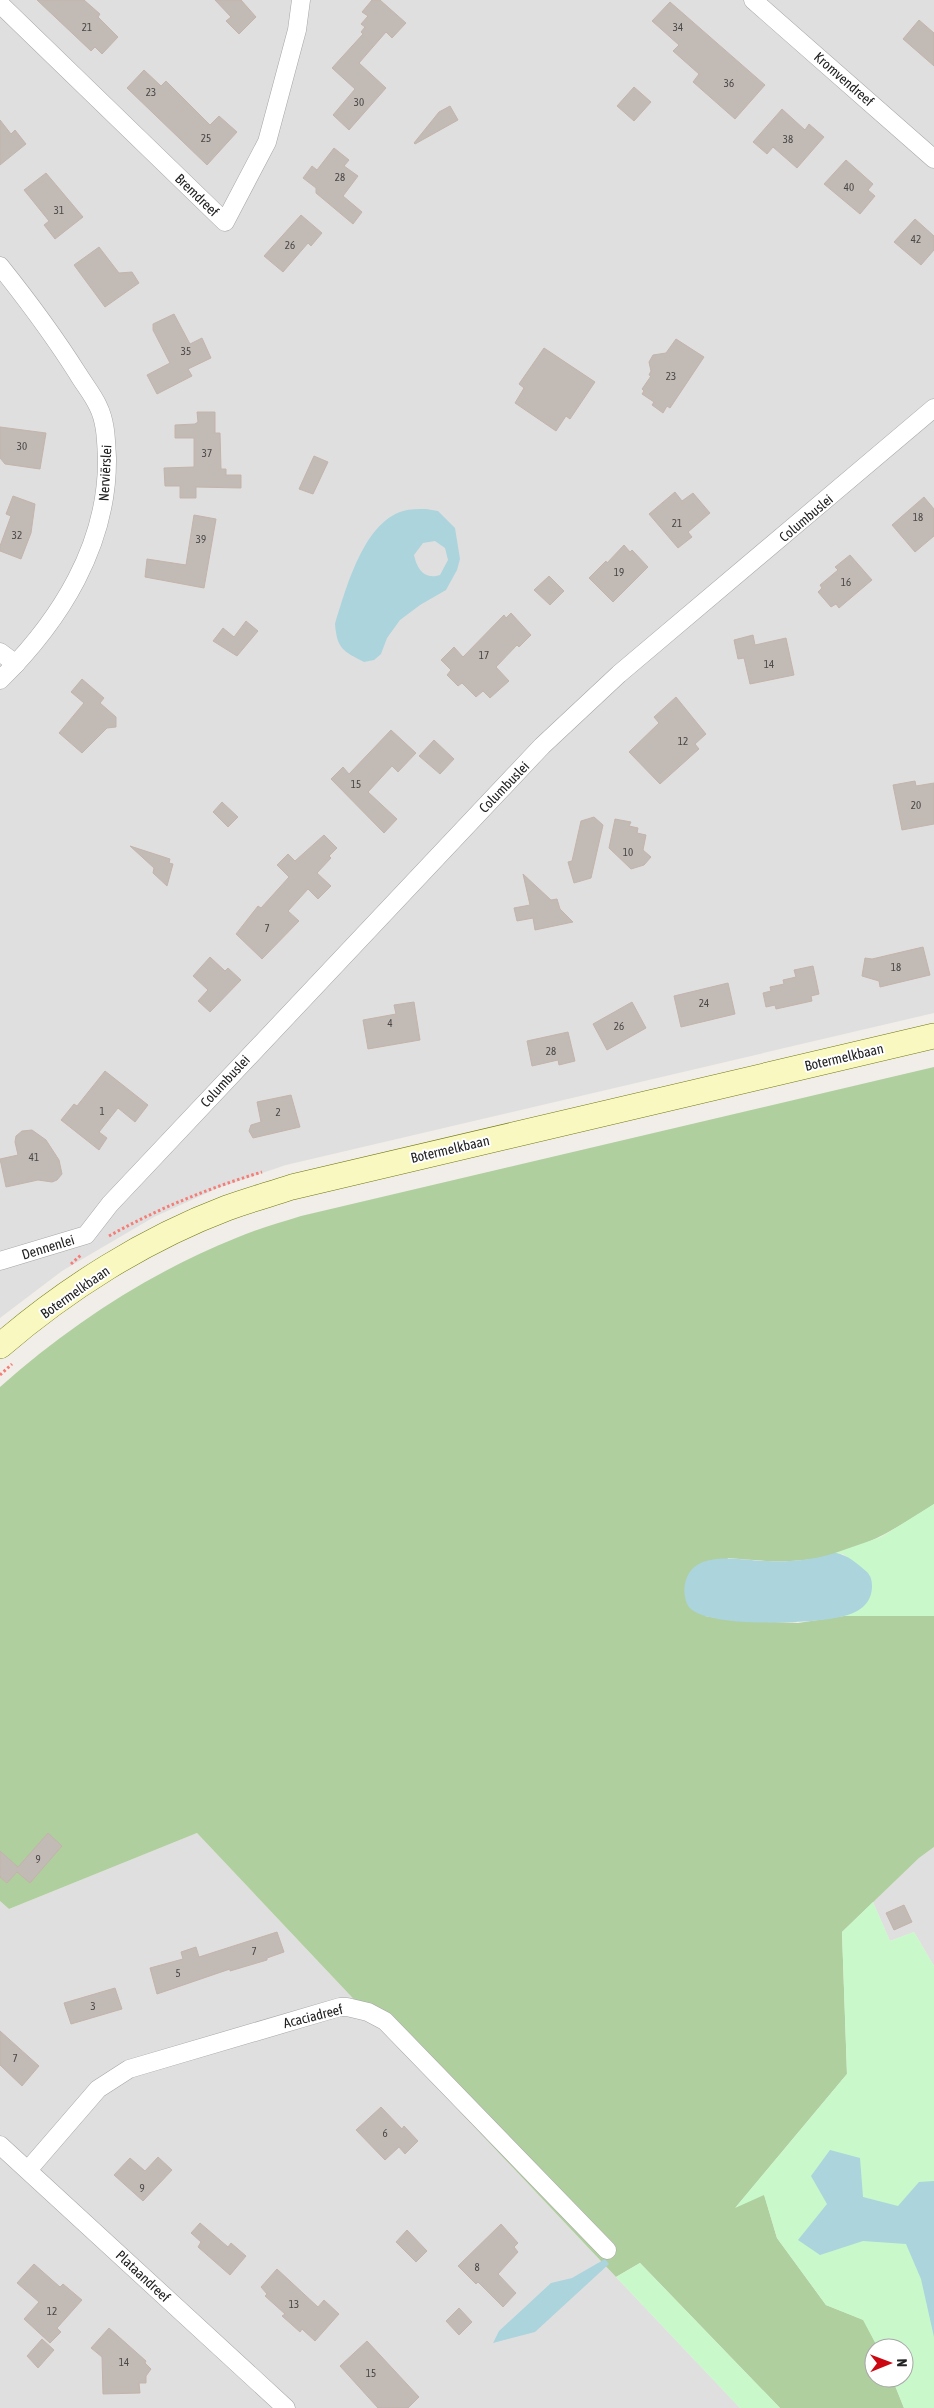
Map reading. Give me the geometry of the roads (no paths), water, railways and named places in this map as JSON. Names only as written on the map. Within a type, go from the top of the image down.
[{"type":"main road","name":"Botermelkbaan","points":[[5,1348],[74,1290],[164,1237],[226,1209],[292,1187],[934,1036]]},
{"type":"street","name":"Bremdreef","points":[[0,4],[224,222],[267,142],[297,30],[300,0]]},
{"type":"street","name":"Kromvendreef","points":[[753,0],[934,159]]},
{"type":"street","name":"Nerviërslei","points":[[0,266],[41,318],[98,406],[106,432],[107,468],[103,508],[93,547],[61,609],[16,664],[0,680]]},
{"type":"street","name":"Columbuslei","points":[[110,1204],[542,746],[619,674],[934,408]]},
{"type":"street","points":[[0,652],[16,664]]},
{"type":"street","name":"Dennenlei","points":[[0,1261],[86,1235],[110,1204]]},
{"type":"street","name":"Acaciadreef","points":[[28,2170],[98,2089],[129,2068],[240,2035],[348,2007],[368,2012],[385,2021],[607,2250]]},
{"type":"street","name":"Plataandreef","points":[[0,2145],[286,2408]]},
{"type":"water","points":[[423,509],[438,511],[455,528],[460,559],[457,570],[446,590],[420,605],[400,620],[387,638],[381,654],[374,660],[364,662],[346,652],[337,639],[335,624],[351,576],[358,559],[377,529],[389,518],[403,511]],"holes":[[[435,541],[445,548],[448,560],[440,575],[426,575],[419,569],[414,555],[423,543]]]},
{"type":"water","points":[[835,1553],[844,1555],[857,1563],[870,1577],[872,1586],[870,1597],[864,1606],[844,1616],[811,1621],[741,1622],[702,1615],[691,1609],[686,1599],[685,1583],[691,1570],[710,1560],[721,1558],[793,1561]]},
{"type":"water","points":[[830,2150],[860,2158],[863,2197],[898,2206],[919,2182],[934,2181],[934,2337],[921,2279],[906,2244],[863,2241],[820,2255],[798,2240],[827,2204],[811,2176]]},
{"type":"water","points":[[605,2259],[609,2264],[535,2332],[493,2343],[499,2331],[551,2283],[572,2278]]}]
